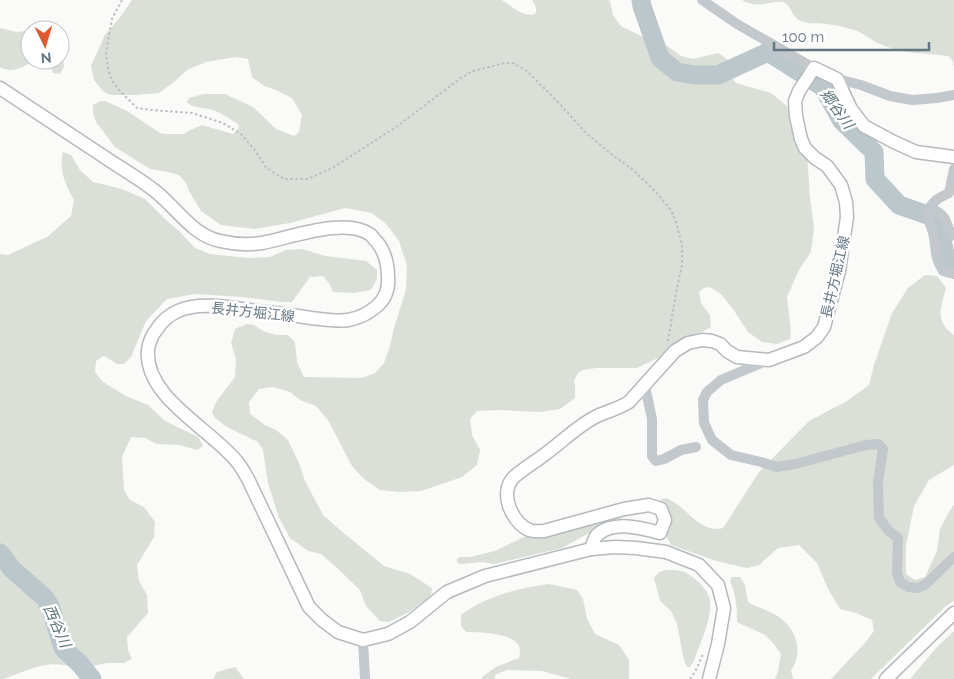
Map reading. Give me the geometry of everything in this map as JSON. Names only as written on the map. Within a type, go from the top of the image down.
[{"type":"main road","points":[[813,71],[837,79],[850,109],[864,126],[916,152],[954,157]]},
{"type":"main road","name":"長井方堀江線","points":[[666,552],[660,533],[665,520],[661,510],[649,505],[624,509],[544,531],[531,531],[514,517],[507,498],[508,488],[513,478],[575,429],[597,416],[620,408],[629,402],[675,351],[688,343],[702,340],[712,341],[720,344],[737,357],[769,360],[804,347],[817,337],[824,327],[839,271],[848,216],[841,185],[827,166],[805,148],[801,139],[795,101],[799,91],[813,71]]},
{"type":"main road","name":"長井方堀江線","points":[[0,88],[157,192],[191,226],[205,236],[220,241],[260,244],[316,231],[356,228],[371,235],[382,249],[387,263],[389,278],[387,291],[382,301],[361,317],[339,320],[224,307],[198,306],[179,310],[167,317],[150,340],[148,351],[151,371],[159,386],[178,409],[227,451],[248,479],[309,607],[338,632],[363,640]]},
{"type":"main road","points":[[591,549],[596,536],[604,530],[620,526],[641,528],[660,533]]},
{"type":"main road","points":[[363,640],[388,634],[410,622],[447,592],[485,576],[591,549],[636,548],[666,552],[699,565],[718,585],[724,608],[718,644],[708,679]]},
{"type":"main road","points":[[886,679],[954,613]]},
{"type":"street","points":[[702,0],[813,71]]},
{"type":"street","points":[[837,79],[861,85],[890,96],[912,100],[954,95]]},
{"type":"street","points":[[954,169],[949,193],[932,204],[928,211],[928,222],[933,234],[938,263],[943,271],[954,274]]},
{"type":"street","points":[[930,208],[941,213],[946,220],[951,236]]},
{"type":"street","points":[[769,360],[721,380],[707,392],[703,400],[704,423],[712,440],[730,455],[777,467],[796,464],[866,444],[878,444],[883,449],[878,483],[879,518],[888,530],[898,538],[897,573],[900,582],[908,587],[918,588],[926,584],[954,557]]},
{"type":"street","points":[[645,386],[652,420],[652,456],[656,461],[681,450],[696,447]]},
{"type":"street","points":[[363,640],[365,679]]},
{"type":"path","points":[[122,0],[112,19],[106,54],[108,70],[112,81],[119,90],[138,108],[192,113],[223,123],[241,134],[265,166],[285,179],[308,179],[334,167],[396,127],[473,71],[513,63],[527,71],[585,132],[632,169],[655,191],[671,210],[682,245],[682,265],[676,288],[667,344]]},
{"type":"shaded area","points":[[132,0],[502,0],[518,11],[531,15],[535,14],[536,10],[532,0],[608,0],[610,1],[613,15],[621,26],[645,38],[662,42],[681,56],[693,59],[718,53],[728,60],[731,77],[736,83],[771,93],[788,107],[806,138],[814,228],[811,252],[799,270],[787,297],[790,339],[777,344],[762,342],[748,332],[721,294],[710,287],[704,288],[699,292],[701,303],[710,315],[711,327],[702,332],[684,337],[660,357],[637,368],[596,368],[583,370],[578,373],[574,381],[575,398],[560,409],[540,412],[477,411],[470,419],[472,435],[480,450],[477,465],[462,477],[421,491],[399,492],[380,490],[363,478],[352,466],[328,420],[316,406],[300,400],[290,392],[273,387],[259,389],[249,402],[250,414],[288,440],[305,481],[323,515],[384,566],[410,574],[432,588],[431,596],[409,612],[389,622],[380,621],[366,606],[360,590],[335,566],[321,554],[308,551],[290,538],[279,518],[268,483],[263,450],[258,442],[227,427],[215,418],[212,412],[216,402],[235,377],[236,359],[231,343],[235,329],[247,324],[254,325],[263,331],[276,335],[288,335],[295,342],[297,362],[304,377],[362,378],[375,373],[384,363],[406,289],[407,266],[399,241],[386,224],[372,213],[345,208],[290,223],[254,229],[221,225],[201,211],[186,183],[179,175],[150,169],[115,147],[96,122],[93,105],[101,101],[127,111],[160,133],[165,134],[184,134],[202,125],[233,134],[239,128],[238,124],[220,113],[192,106],[187,102],[189,98],[204,94],[225,94],[253,107],[276,129],[294,136],[299,132],[302,115],[292,98],[264,86],[252,77],[248,59],[236,57],[206,62],[187,70],[159,93],[110,95],[103,91],[94,80],[91,66],[105,35]]},
{"type":"shaded area","points":[[742,0],[954,0],[954,67],[953,61],[948,56],[897,50],[877,43],[857,31],[834,25],[804,22],[797,18],[789,6],[783,2],[753,4]]},
{"type":"shaded area","points":[[0,28],[20,32],[20,68],[9,70],[0,67]]},
{"type":"shaded area","points":[[52,70],[62,70],[60,74],[53,73]]},
{"type":"shaded area","points":[[63,152],[71,155],[80,170],[93,182],[122,189],[145,199],[195,248],[210,254],[248,258],[270,257],[286,250],[303,249],[325,256],[366,261],[377,270],[377,279],[371,290],[353,293],[333,292],[323,276],[310,277],[292,302],[195,294],[167,299],[146,321],[131,357],[124,364],[117,364],[104,356],[96,361],[95,372],[103,382],[126,396],[148,405],[165,421],[198,437],[203,446],[197,450],[179,445],[157,444],[145,438],[131,437],[122,457],[124,490],[130,500],[144,507],[155,522],[154,537],[137,565],[139,581],[147,595],[148,613],[127,637],[128,650],[132,659],[124,663],[107,663],[88,667],[52,664],[36,667],[0,679],[0,254],[8,255],[47,237],[71,216],[74,200],[62,171]]},
{"type":"shaded area","points":[[925,275],[937,276],[946,288],[941,308],[941,319],[948,330],[954,335],[954,465],[929,480],[914,506],[906,546],[906,574],[915,580],[925,577],[937,551],[940,529],[954,505],[954,601],[946,606],[871,679],[831,679],[874,631],[872,620],[840,609],[828,589],[817,563],[799,545],[778,548],[759,565],[747,568],[716,561],[671,545],[665,534],[660,500],[666,498],[675,502],[704,526],[716,529],[723,528],[759,472],[809,421],[847,401],[869,385],[892,313],[908,288]]},
{"type":"shaded area","points":[[616,517],[621,518],[619,522],[591,532],[562,548],[494,564],[482,562],[460,564],[457,562],[457,559],[460,557],[470,557],[495,551],[524,537],[575,530]]},
{"type":"shaded area","points":[[666,570],[685,572],[701,585],[709,597],[710,611],[708,620],[703,638],[690,667],[687,667],[684,660],[677,624],[671,611],[660,601],[654,578],[659,572]]},
{"type":"shaded area","points":[[732,577],[740,577],[745,585],[748,602],[777,615],[792,631],[797,644],[796,661],[791,671],[794,679],[775,679],[781,654],[765,635],[737,622],[736,601],[730,581]]},
{"type":"shaded area","points":[[549,584],[577,590],[583,599],[587,619],[595,634],[619,645],[629,660],[629,679],[571,679],[542,671],[507,670],[495,675],[495,679],[482,679],[482,677],[496,667],[519,658],[520,649],[510,638],[502,635],[466,632],[461,626],[461,615],[481,603],[503,594]]},
{"type":"shaded area","points":[[954,631],[954,679],[910,679],[937,647]]},
{"type":"shaded area","points":[[235,667],[244,679],[213,679],[217,672]]},
{"type":"waterway","name":"郷谷川","points":[[641,0],[660,58],[677,72],[695,75],[718,75],[768,52],[823,87],[842,121],[874,152],[875,179],[899,205],[936,218],[947,261],[954,262]]},
{"type":"waterway","name":"西谷川","points":[[0,553],[12,569],[44,597],[50,606],[63,648],[92,679]]}]
